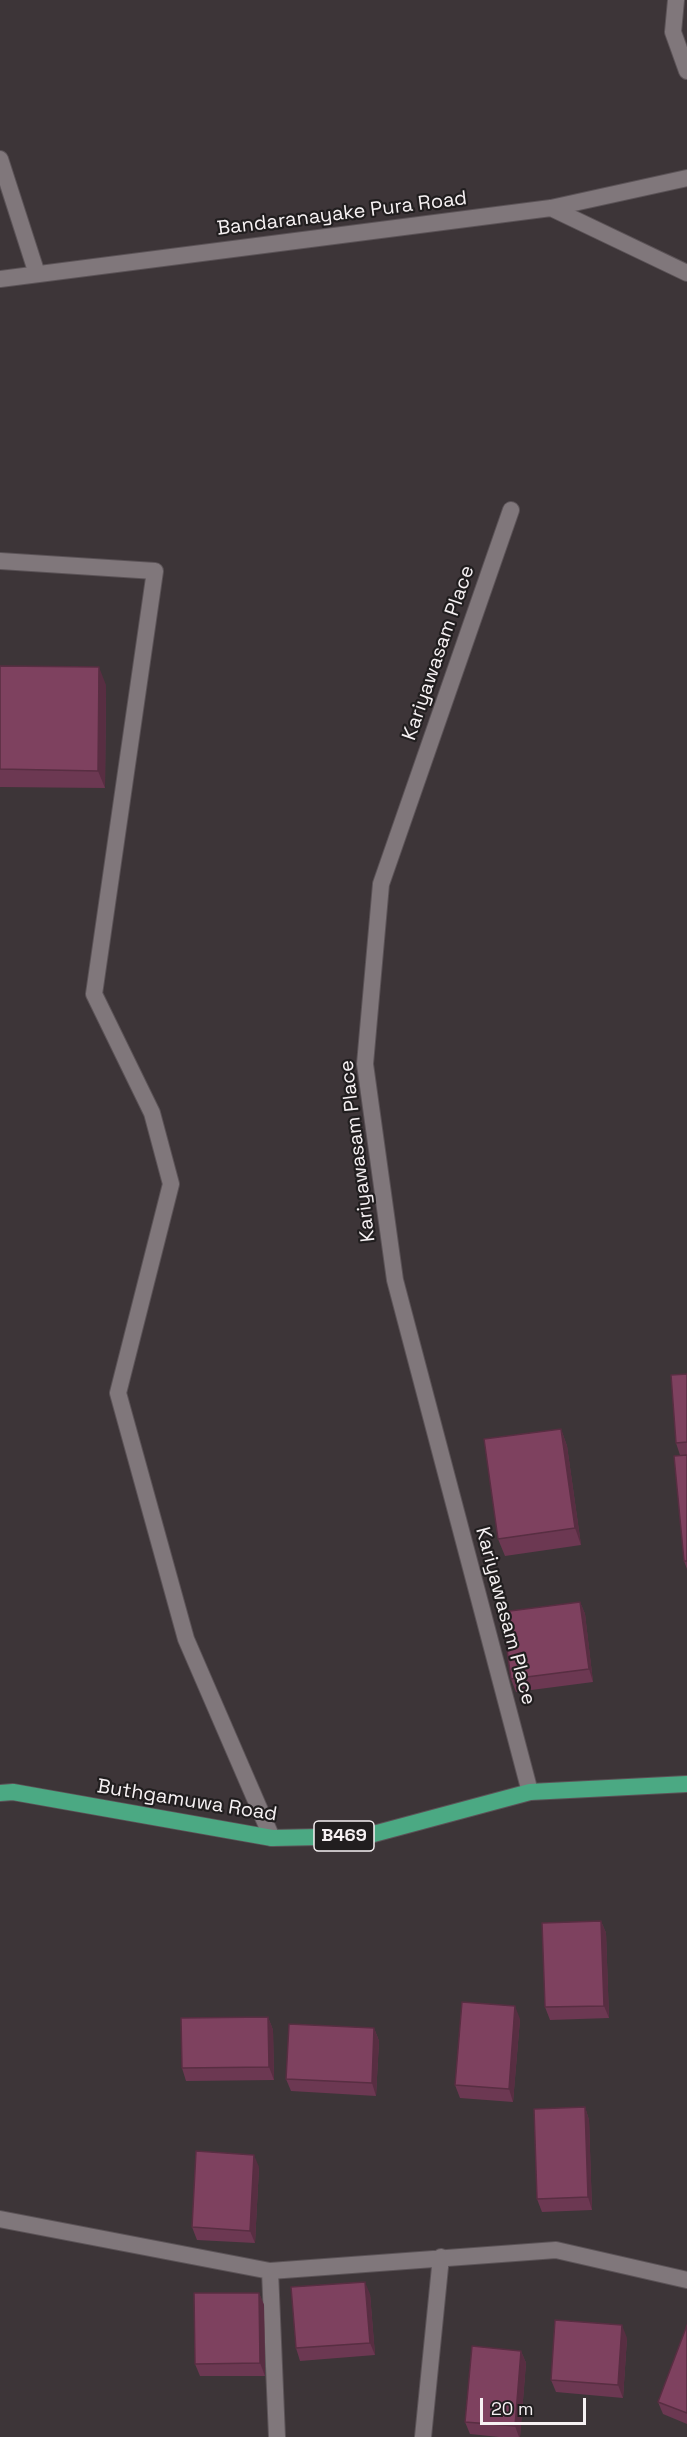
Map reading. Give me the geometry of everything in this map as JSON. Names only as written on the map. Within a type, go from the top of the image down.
[{"type":"main road","name":"Buthgamuwa Road","points":[[0,1793],[13,1792],[272,1838],[366,1836],[530,1792],[687,1784]]},
{"type":"street","points":[[676,0],[673,32],[687,71]]},
{"type":"street","points":[[0,159],[37,274]]},
{"type":"street","name":"Bandaranayake Pura Road","points":[[0,279],[551,208],[687,178]]},
{"type":"street","points":[[551,208],[687,273]]},
{"type":"street","name":"Kariyawasam Place","points":[[512,510],[381,884],[365,1064],[395,1280],[530,1792]]},
{"type":"street","points":[[0,561],[155,571],[94,993],[152,1113],[171,1184],[118,1393],[186,1639],[272,1838]]},
{"type":"street","points":[[0,2219],[270,2271],[556,2250],[687,2280]]},
{"type":"street","points":[[423,2437],[441,2257]]},
{"type":"street","points":[[270,2271],[278,2437]]},
{"type":"building","points":[[0,666],[99,667],[98,771],[0,769]]},
{"type":"building","points":[[687,1374],[687,1442],[676,1443],[671,1375]]},
{"type":"building","points":[[561,1429],[575,1528],[498,1539],[484,1439]]},
{"type":"building","points":[[687,1455],[687,1561],[684,1561],[674,1456]]},
{"type":"building","points":[[580,1602],[589,1669],[511,1679],[502,1612]]},
{"type":"building","points":[[601,1921],[604,2006],[545,2007],[542,1923]]},
{"type":"building","points":[[462,2002],[515,2006],[509,2089],[455,2085]]},
{"type":"building","points":[[268,2017],[269,2067],[182,2068],[181,2018]]},
{"type":"building","points":[[289,2024],[374,2028],[372,2083],[286,2079]]},
{"type":"building","points":[[585,2107],[588,2197],[537,2199],[534,2109]]},
{"type":"building","points":[[196,2151],[254,2155],[250,2231],[192,2227]]},
{"type":"building","points":[[365,2282],[370,2343],[296,2348],[291,2287]]},
{"type":"building","points":[[194,2293],[259,2293],[260,2363],[195,2364]]},
{"type":"building","points":[[555,2320],[622,2325],[618,2385],[551,2380]]},
{"type":"building","points":[[687,2325],[687,2413],[658,2402]]},
{"type":"building","points":[[472,2346],[521,2351],[515,2426],[465,2422]]}]
